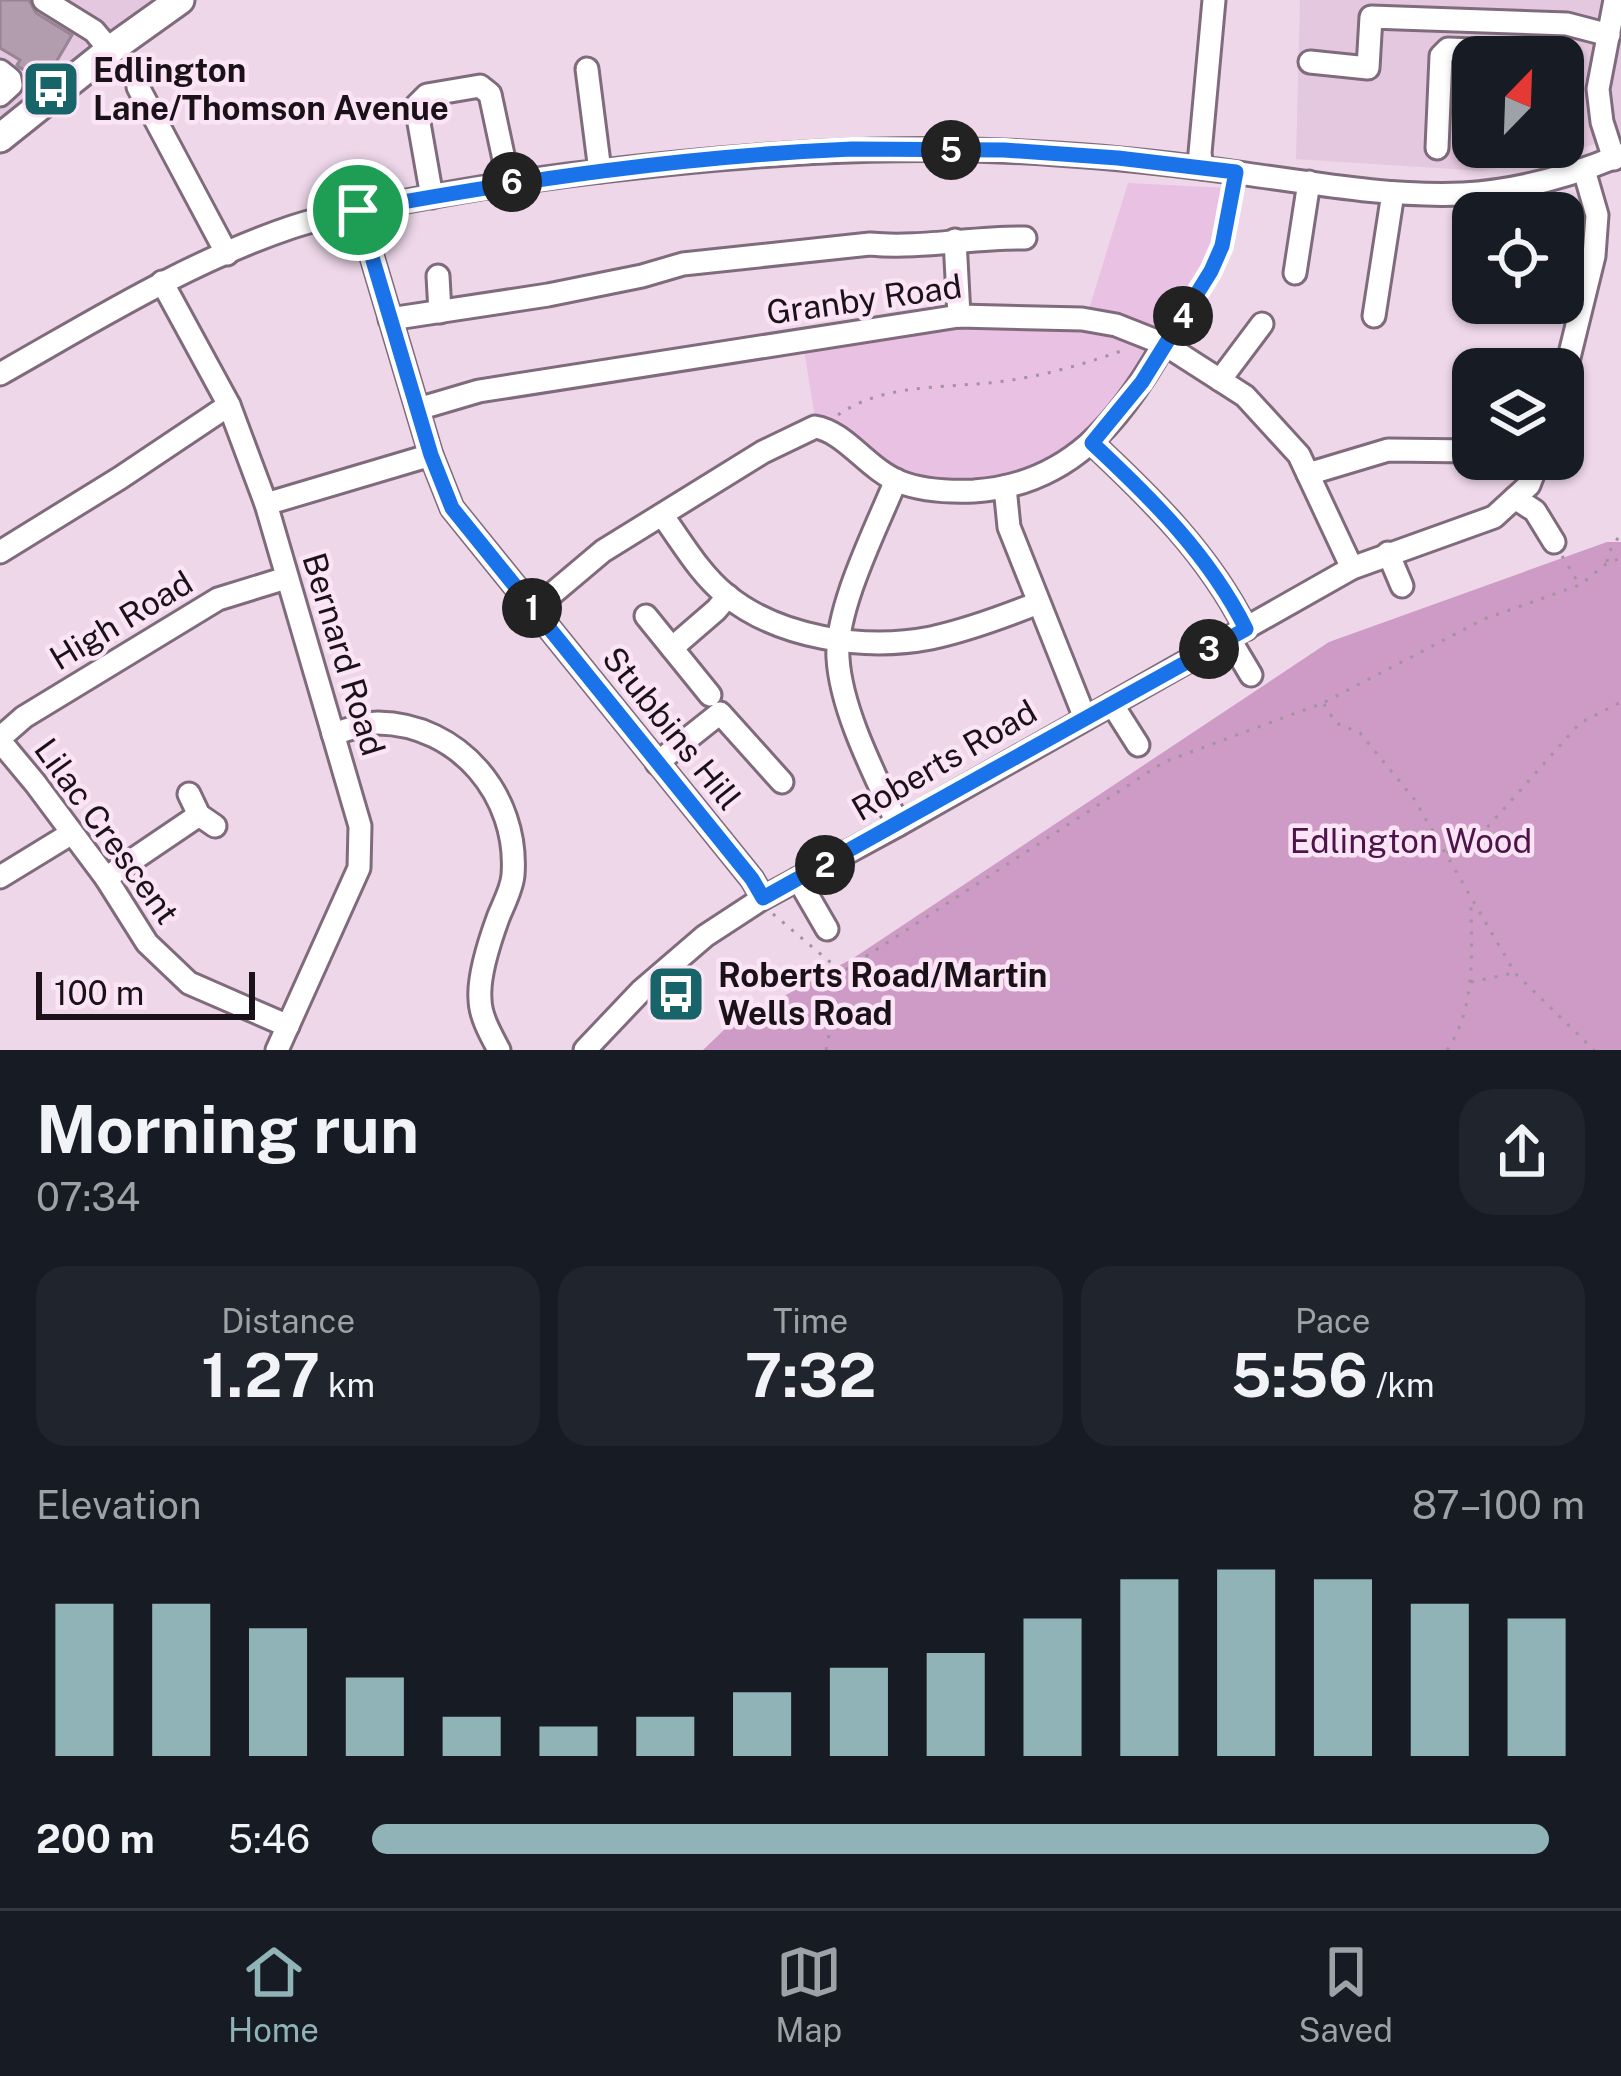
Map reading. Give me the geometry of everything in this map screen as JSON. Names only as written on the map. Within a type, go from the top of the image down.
[{"type":"main road","points":[[0,137],[180,0]]},
{"type":"street","points":[[44,0],[94,31],[110,50]]},
{"type":"street","points":[[1202,168],[1214,0]]},
{"type":"street","points":[[0,374],[162,282],[291,227],[509,183],[695,159],[852,149],[1004,150],[1202,168],[1393,193],[1464,194],[1522,187],[1617,157],[1602,122],[1598,89],[1615,0]]},
{"type":"street","points":[[1310,62],[1367,68],[1371,17],[1418,9],[1568,24],[1609,35]]},
{"type":"street","points":[[1516,36],[1517,22]]},
{"type":"street","points":[[1437,148],[1442,56],[1452,49]]},
{"type":"street","points":[[587,69],[600,171]]},
{"type":"street","points":[[0,70],[11,85],[0,95]]},
{"type":"street","points":[[432,196],[416,106],[427,95],[480,86],[490,94],[509,183]]},
{"type":"street","points":[[138,87],[227,254]]},
{"type":"street","points":[[1571,348],[1594,256],[1597,215],[1584,170]]},
{"type":"street","points":[[1295,273],[1309,182]]},
{"type":"street","points":[[1374,316],[1393,193]]},
{"type":"street","name":"Stubbins Hill","points":[[358,210],[431,455],[452,508],[752,879],[760,900]]},
{"type":"street","points":[[390,319],[571,290],[683,264],[870,244],[1025,238]]},
{"type":"street","points":[[955,240],[959,316]]},
{"type":"street","points":[[438,276],[440,311]]},
{"type":"street","name":"Bernard Road","points":[[162,282],[229,405],[266,504],[360,826],[358,868],[277,1050]]},
{"type":"street","name":"Granby Road","points":[[418,409],[478,391],[959,316],[1082,319],[1116,325],[1155,340],[1245,396],[1299,455],[1352,568]]},
{"type":"street","points":[[1220,380],[1262,324]]},
{"type":"street","points":[[533,610],[603,551],[807,429],[832,432],[868,464],[896,480],[926,489],[1005,487],[1055,469],[1092,443],[1129,400],[1155,340]]},
{"type":"street","points":[[0,552],[229,405]]},
{"type":"street","points":[[1092,443],[1148,495],[1219,581],[1251,675]]},
{"type":"street","points":[[1308,474],[1388,450],[1452,451]]},
{"type":"street","points":[[266,504],[431,455]]},
{"type":"street","points":[[896,480],[848,600],[838,658],[857,733],[898,825]]},
{"type":"street","name":"Roberts Road","points":[[585,1050],[641,991],[760,900],[1352,568],[1495,517],[1531,480]]},
{"type":"street","points":[[1005,487],[1009,527],[1084,718]]},
{"type":"street","points":[[1515,498],[1535,511],[1553,542]]},
{"type":"street","points":[[662,514],[705,575],[728,596],[758,617],[794,630],[873,641],[928,638],[1038,603]]},
{"type":"street","points":[[1388,554],[1402,586]]},
{"type":"street","name":"High Road","points":[[0,740],[24,717],[218,598],[286,578]]},
{"type":"street","points":[[672,648],[728,596]]},
{"type":"street","points":[[646,616],[710,695]]},
{"type":"street","points":[[1112,704],[1138,745]]},
{"type":"street","points":[[657,763],[720,713],[782,782]]},
{"type":"street","points":[[333,734],[374,723],[415,728],[462,751],[491,784],[509,821],[514,878],[488,944],[479,999],[499,1050]]},
{"type":"street","name":"Lilac Crescent","points":[[0,740],[106,878],[146,943],[189,983],[288,1026]]},
{"type":"street","points":[[106,878],[201,812]]},
{"type":"street","points":[[0,877],[72,833]]},
{"type":"street","points":[[798,879],[827,929]]},
{"type":"path","points":[[823,428],[869,397],[1069,369],[1155,340],[1211,271],[1222,246],[1236,172]]},
{"type":"path","points":[[1606,564],[1621,533]]},
{"type":"path","points":[[1553,542],[1580,585]]},
{"type":"path","points":[[826,1050],[842,972],[1164,762],[1323,703],[1484,619],[1580,585],[1621,558]]},
{"type":"path","points":[[1445,854],[1484,830],[1580,723],[1621,702]]},
{"type":"path","points":[[1323,703],[1336,722],[1360,733],[1414,799],[1515,973],[1594,1050]]},
{"type":"path","points":[[1447,1050],[1459,1032],[1472,982],[1471,897]]},
{"type":"path","points":[[760,900],[842,972]]},
{"type":"path","points":[[1472,982],[1515,973]]},
{"type":"shaded area","points":[[0,0],[31,0],[90,35],[98,54],[0,121]]},
{"type":"shaded area","points":[[58,0],[164,0],[117,38]]},
{"type":"shaded area","points":[[1300,0],[1621,0],[1621,134],[1584,147],[1584,36],[1452,36],[1452,168],[1496,168],[1483,171],[1296,159]]},
{"type":"shaded area","points":[[1128,183],[1227,188],[1199,279],[1090,440],[1035,473],[963,489],[878,471],[814,412],[804,349],[959,322],[1084,325]]},
{"type":"green space","name":"Edlington Wood","points":[[1607,542],[1621,542],[1621,1050],[703,1050],[726,1028],[855,957],[1329,642]]},
{"type":"building","points":[[0,0],[29,0],[36,13],[72,35],[41,80],[0,48]]},
{"type":"place","name":"Edlington Lane/Thomson Avenue","points":[[51,89]]},
{"type":"place","name":"Roberts Road/Martin Wells Road","points":[[676,994]]},
{"type":"route","points":[[852,149],[1004,150],[1236,172],[1222,246],[1211,271],[1142,382],[1092,443],[1183,534],[1227,593],[1246,629],[763,898],[452,508],[431,455],[358,210],[509,183],[695,159],[852,149]]}]
